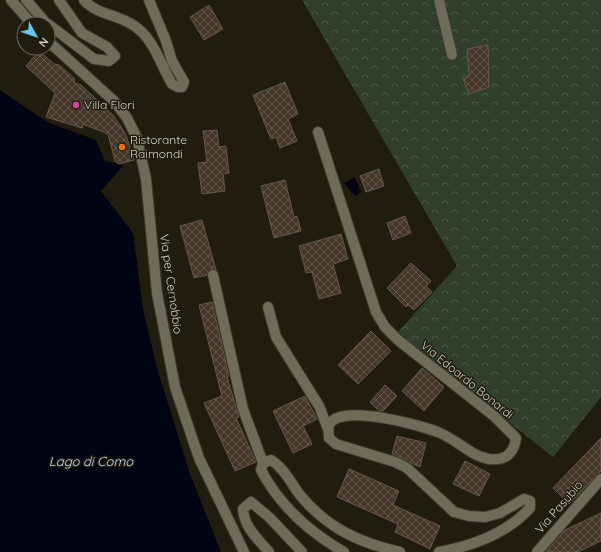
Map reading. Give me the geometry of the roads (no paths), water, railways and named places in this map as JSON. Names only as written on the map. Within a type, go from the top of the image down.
[{"type":"street","points":[[11,0],[25,16]]},
{"type":"street","points":[[26,0],[41,16]]},
{"type":"street","points":[[56,30],[94,58],[108,61],[114,56],[107,47],[82,33],[59,0]]},
{"type":"street","points":[[84,0],[95,10],[121,18],[143,32],[172,84],[182,87],[184,82],[172,61],[166,41],[149,0]]},
{"type":"street","points":[[439,0],[452,55]]},
{"type":"street","name":"Via per Cernobbio","points":[[56,48],[114,101],[127,118],[137,138],[146,179],[157,293],[175,387],[199,458],[244,552]]},
{"type":"street","name":"Via Edoardo Bonardi","points":[[318,132],[376,312],[385,327],[443,377],[494,416],[516,438],[515,446],[509,456],[500,459],[488,459],[476,454],[440,433],[379,418],[356,415],[341,417],[331,422],[328,428]]},
{"type":"street","points":[[213,275],[243,409],[263,463],[261,470],[268,483],[298,520],[326,542],[344,552]]},
{"type":"street","points":[[268,307],[276,337],[319,406],[328,428],[329,438],[336,444],[396,462],[407,468],[454,512],[469,516],[485,517],[500,513],[524,499],[530,501],[530,508],[520,519],[489,538],[461,548],[439,552]]},
{"type":"street","points":[[263,463],[271,460],[281,466],[301,496],[322,517],[346,534],[373,546],[400,552]]},
{"type":"street","name":"Via Pasubio","points":[[537,552],[601,479]]},
{"type":"street","points":[[269,552],[252,532],[244,518],[244,509],[250,502],[270,518],[302,552]]},
{"type":"water","name":"Lago di Como","points":[[0,90],[47,122],[96,140],[105,161],[124,165],[101,191],[133,233],[143,309],[157,368],[190,474],[221,552],[0,552]]},
{"type":"water","points":[[355,177],[361,192],[355,196],[344,183]]},
{"type":"place","name":"Villa Flori","points":[[76,105]]},
{"type":"place","name":"Ristorante Raimondi","points":[[122,147]]}]
